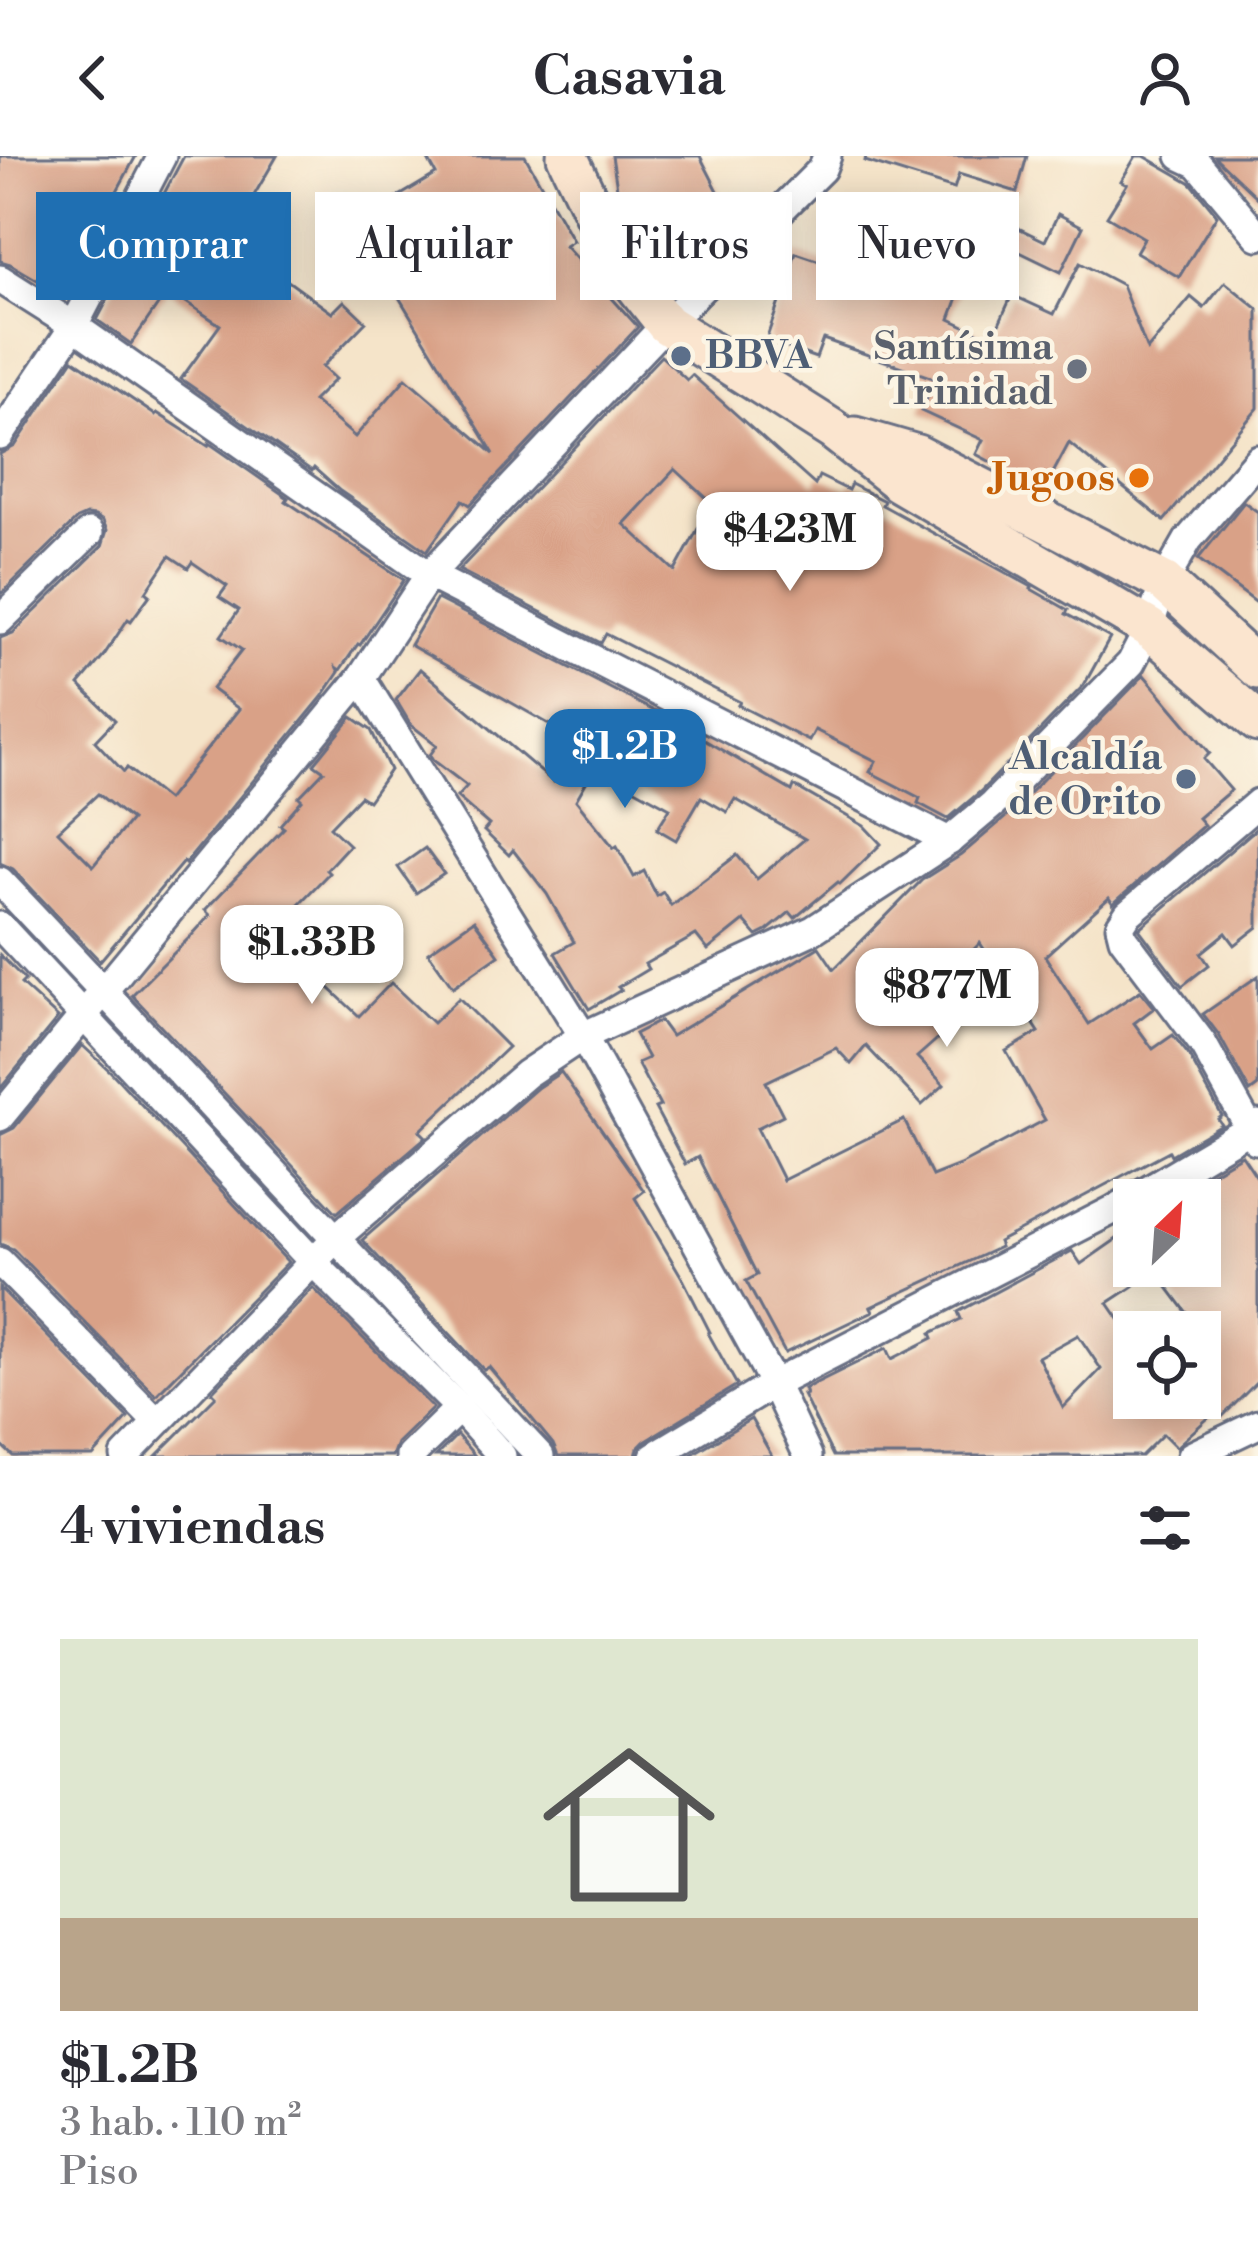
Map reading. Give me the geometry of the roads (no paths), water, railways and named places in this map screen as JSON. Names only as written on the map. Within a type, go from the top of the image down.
[{"type":"main road","points":[[567,156],[618,263],[666,324],[833,430],[899,482],[1148,628],[1258,722]]},
{"type":"main road","points":[[833,430],[917,455],[1165,582],[1258,669]]},
{"type":"street","points":[[0,436],[74,326],[162,156]]},
{"type":"street","points":[[0,1117],[361,678],[429,575],[666,324],[822,169],[827,156]]},
{"type":"street","points":[[1181,156],[1198,164],[1258,236]]},
{"type":"street","points":[[0,279],[429,575],[949,841]]},
{"type":"street","points":[[125,1456],[337,1237],[526,1075],[583,1036],[813,930],[949,841],[993,805],[1130,663],[1188,540],[1258,459]]},
{"type":"street","points":[[0,620],[89,533]]},
{"type":"street","points":[[361,678],[583,1036],[774,1384],[808,1456]]},
{"type":"street","points":[[654,1456],[774,1384],[1255,1132],[1203,1044],[1123,938],[1120,926],[1128,914],[1258,803]]},
{"type":"street","points":[[0,881],[540,1456]]},
{"type":"street","points":[[0,926],[314,1263],[502,1456]]},
{"type":"street","points":[[0,1262],[156,1421]]},
{"type":"street","points":[[410,1456],[458,1408]]},
{"type":"street","points":[[1191,1456],[1258,1424]]},
{"type":"place","name":"BBVA","points":[[681,356]]},
{"type":"place","name":"Santísima Trinidad","points":[[1077,369]]},
{"type":"place","name":"Jugoos","points":[[1139,478]]},
{"type":"place","name":"Alcaldía de Orito","points":[[1186,779]]}]
